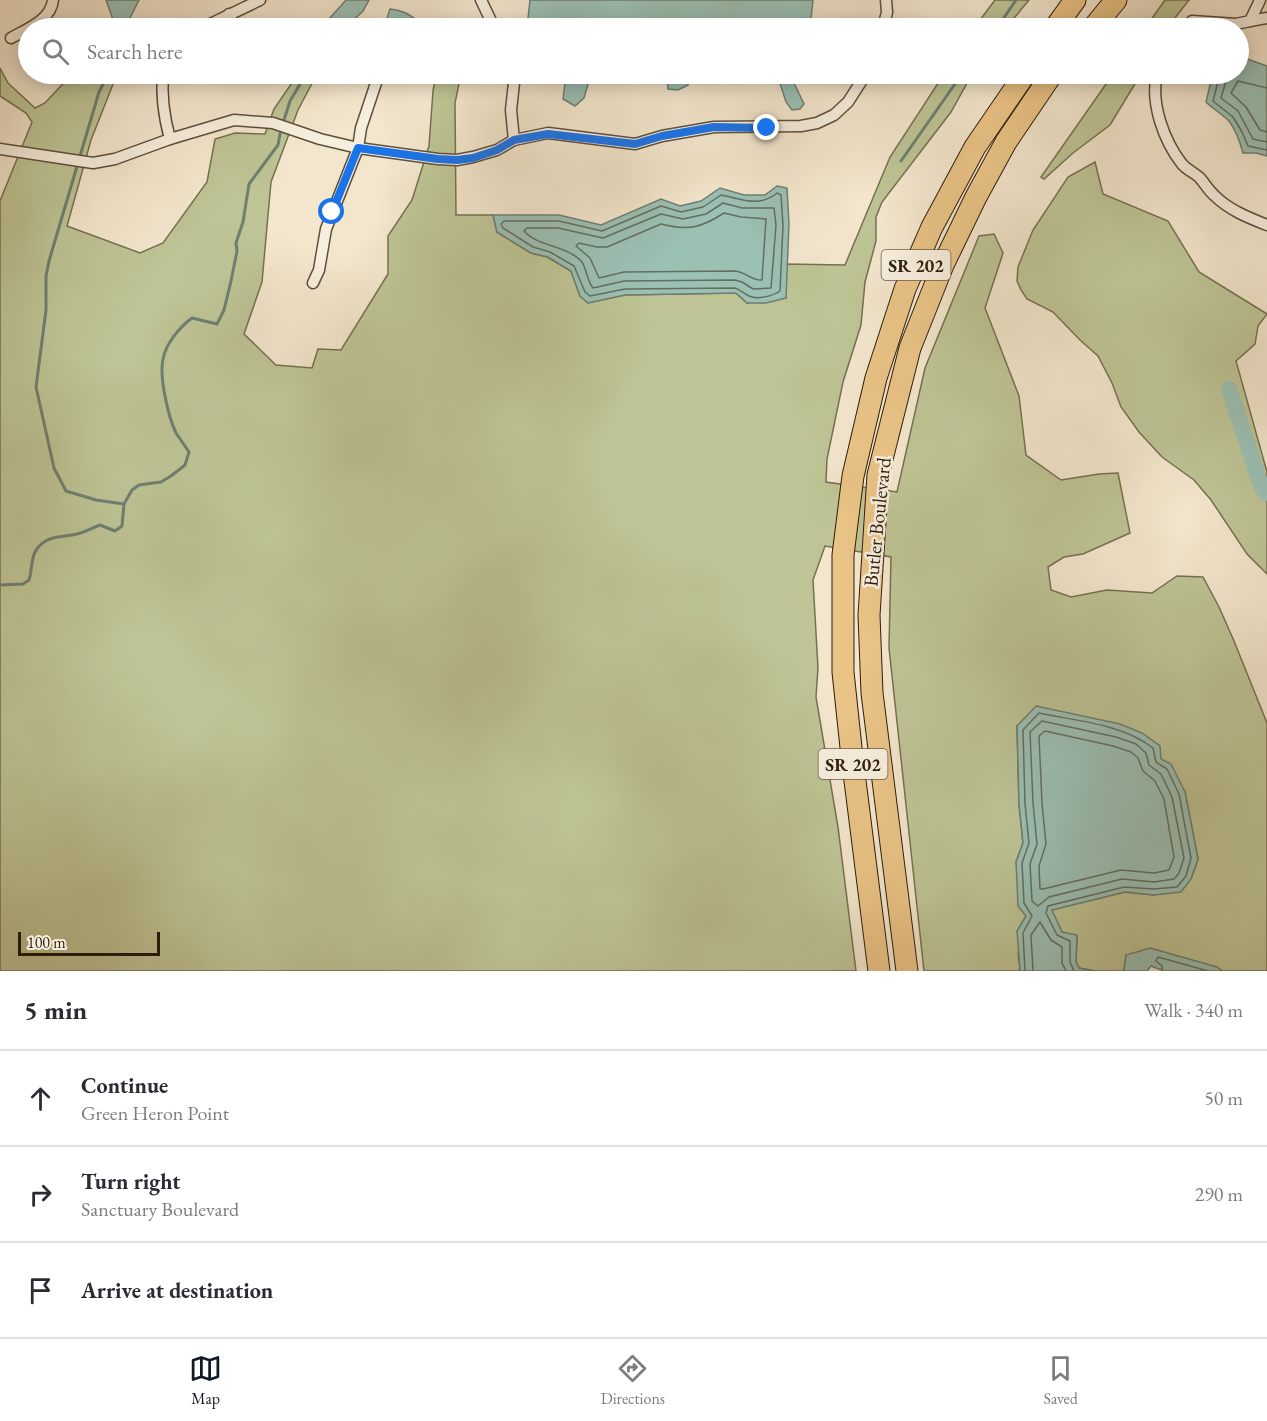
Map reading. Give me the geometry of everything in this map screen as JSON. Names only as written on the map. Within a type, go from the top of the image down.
[{"type":"highway","points":[[1062,18],[1075,0]]},
{"type":"highway","points":[[1090,18],[1102,0]]},
{"type":"highway","points":[[1101,18],[1116,0]]},
{"type":"highway","name":"Butler Boulevard","points":[[879,971],[843,672],[843,555],[853,476],[876,378],[905,290],[932,227],[975,147],[1017,84]]},
{"type":"highway","name":"Butler Boulevard","points":[[907,971],[872,693],[868,615],[878,475],[910,348],[943,265],[1006,142],[1046,84]]},
{"type":"street","points":[[43,18],[52,7],[53,0]]},
{"type":"street","points":[[221,18],[260,0]]},
{"type":"street","points":[[481,0],[490,18]]},
{"type":"street","points":[[886,0],[886,18]]},
{"type":"street","points":[[1250,21],[1260,0]]},
{"type":"street","points":[[229,14],[230,18]]},
{"type":"street","points":[[1250,21],[1267,18]]},
{"type":"street","points":[[11,38],[18,34]]},
{"type":"street","points":[[162,84],[164,119],[170,139]]},
{"type":"street","points":[[314,283],[319,270],[326,229],[358,148],[361,128],[376,84]]},
{"type":"street","points":[[514,84],[511,110],[514,140]]},
{"type":"street","points":[[0,149],[93,163],[115,159],[170,139],[234,120],[273,123],[320,139],[358,148],[457,160],[473,158],[497,150],[514,140],[548,134],[635,144],[662,136],[714,127],[801,126],[817,123],[834,115],[848,102],[860,84]]},
{"type":"street","points":[[1156,84],[1157,106],[1166,140],[1183,166],[1198,176],[1215,197],[1244,216],[1267,225]]},
{"type":"green space","points":[[995,0],[1029,0],[1014,18],[982,18]]},
{"type":"green space","points":[[1165,0],[1189,0],[1175,18],[1152,18]]},
{"type":"green space","points":[[0,68],[8,83],[35,108],[45,103],[63,84],[113,84],[91,140],[67,226],[140,253],[163,243],[207,182],[215,139],[235,133],[265,134],[274,109],[291,84],[312,84],[298,110],[271,182],[262,282],[244,334],[276,365],[312,368],[318,349],[341,350],[388,274],[388,236],[412,200],[429,146],[434,84],[459,84],[455,103],[456,215],[493,215],[497,232],[531,253],[547,257],[571,271],[580,296],[588,303],[625,295],[736,293],[747,303],[786,298],[786,264],[845,265],[890,157],[937,84],[966,84],[951,112],[882,202],[876,217],[876,241],[865,282],[861,325],[843,382],[827,459],[826,482],[897,492],[925,368],[979,236],[994,234],[1003,253],[985,308],[1019,396],[1026,455],[1061,480],[1118,473],[1130,533],[1083,554],[1064,557],[1048,567],[1051,590],[1071,597],[1107,590],[1152,593],[1177,576],[1203,577],[1234,641],[1267,723],[1267,971],[1222,971],[1217,967],[1126,955],[1124,971],[1095,971],[1079,968],[1076,962],[1077,936],[1062,932],[1051,910],[1125,892],[1154,895],[1191,879],[1198,859],[1185,792],[1017,726],[1019,804],[1023,843],[1016,862],[1027,916],[1018,954],[1020,969],[1018,971],[924,971],[889,648],[891,557],[825,546],[813,580],[818,668],[816,697],[838,827],[856,971],[0,971],[0,201],[32,122],[26,113],[0,96]]},
{"type":"green space","points":[[1106,84],[1135,84],[1110,125],[1044,179],[1041,177]]},
{"type":"green space","points":[[1095,162],[1103,194],[1168,221],[1199,272],[1267,314],[1258,326],[1255,344],[1236,361],[1267,472],[1267,574],[1247,554],[1211,500],[1194,480],[1162,457],[1139,432],[1121,407],[1098,356],[1053,312],[1027,299],[1017,281],[1018,267],[1033,230],[1068,177]]},
{"type":"water","points":[[106,0],[139,0],[130,18],[112,18]]},
{"type":"water","points":[[346,0],[369,0],[356,18],[330,18]]},
{"type":"water","points":[[530,0],[813,0],[811,18],[528,18]]},
{"type":"water","points":[[390,9],[414,18],[387,18]]},
{"type":"water","points":[[1249,60],[1267,66],[1267,156],[1243,153],[1229,121],[1206,102],[1210,85],[1249,84]]},
{"type":"water","points":[[565,84],[588,84],[584,98],[575,106],[563,99]]},
{"type":"water","points":[[668,84],[688,84],[678,90],[668,89]]},
{"type":"water","points":[[780,84],[794,84],[804,104],[800,109],[792,110],[786,102]]},
{"type":"water","points":[[777,186],[787,188],[789,224],[786,298],[766,303],[747,303],[736,293],[625,295],[588,303],[580,296],[571,271],[548,257],[531,253],[497,232],[493,215],[559,215],[601,225],[661,199],[680,206],[701,201],[720,188],[744,195],[765,195]]},
{"type":"water","points":[[1036,706],[1120,724],[1142,733],[1160,746],[1161,759],[1171,764],[1185,792],[1198,859],[1191,879],[1181,892],[1154,895],[1125,892],[1052,910],[1062,932],[1077,935],[1076,962],[1079,968],[1095,971],[1018,971],[1020,969],[1017,931],[1026,916],[1018,906],[1016,862],[1023,843],[1019,804],[1017,726]]},
{"type":"water","points":[[1150,948],[1217,967],[1222,971],[1164,971],[1151,966],[1147,971],[1124,971],[1126,955]]},
{"type":"waterway","points":[[1004,18],[1016,0]]},
{"type":"waterway","points":[[103,84],[49,261],[46,276],[46,310],[36,387],[54,468],[66,491],[96,500],[124,504]]},
{"type":"waterway","points":[[283,123],[290,101],[300,84]]},
{"type":"waterway","points":[[901,161],[955,84]]},
{"type":"waterway","points":[[0,585],[23,584],[29,580],[35,552],[49,539],[77,534],[100,525],[115,531],[122,526],[124,504],[132,490],[139,485],[161,482],[185,465],[189,452],[176,433],[170,417],[162,376],[163,359],[174,336],[192,318],[217,324],[224,310],[231,281],[237,251],[236,243],[243,222],[249,184],[278,145],[281,129]]},
{"type":"waterway","points":[[1229,389],[1262,488],[1267,493]]},
{"type":"route","points":[[332,212],[358,148],[457,160],[473,158],[497,150],[514,140],[548,134],[635,144],[662,136],[714,127],[767,128]]}]
